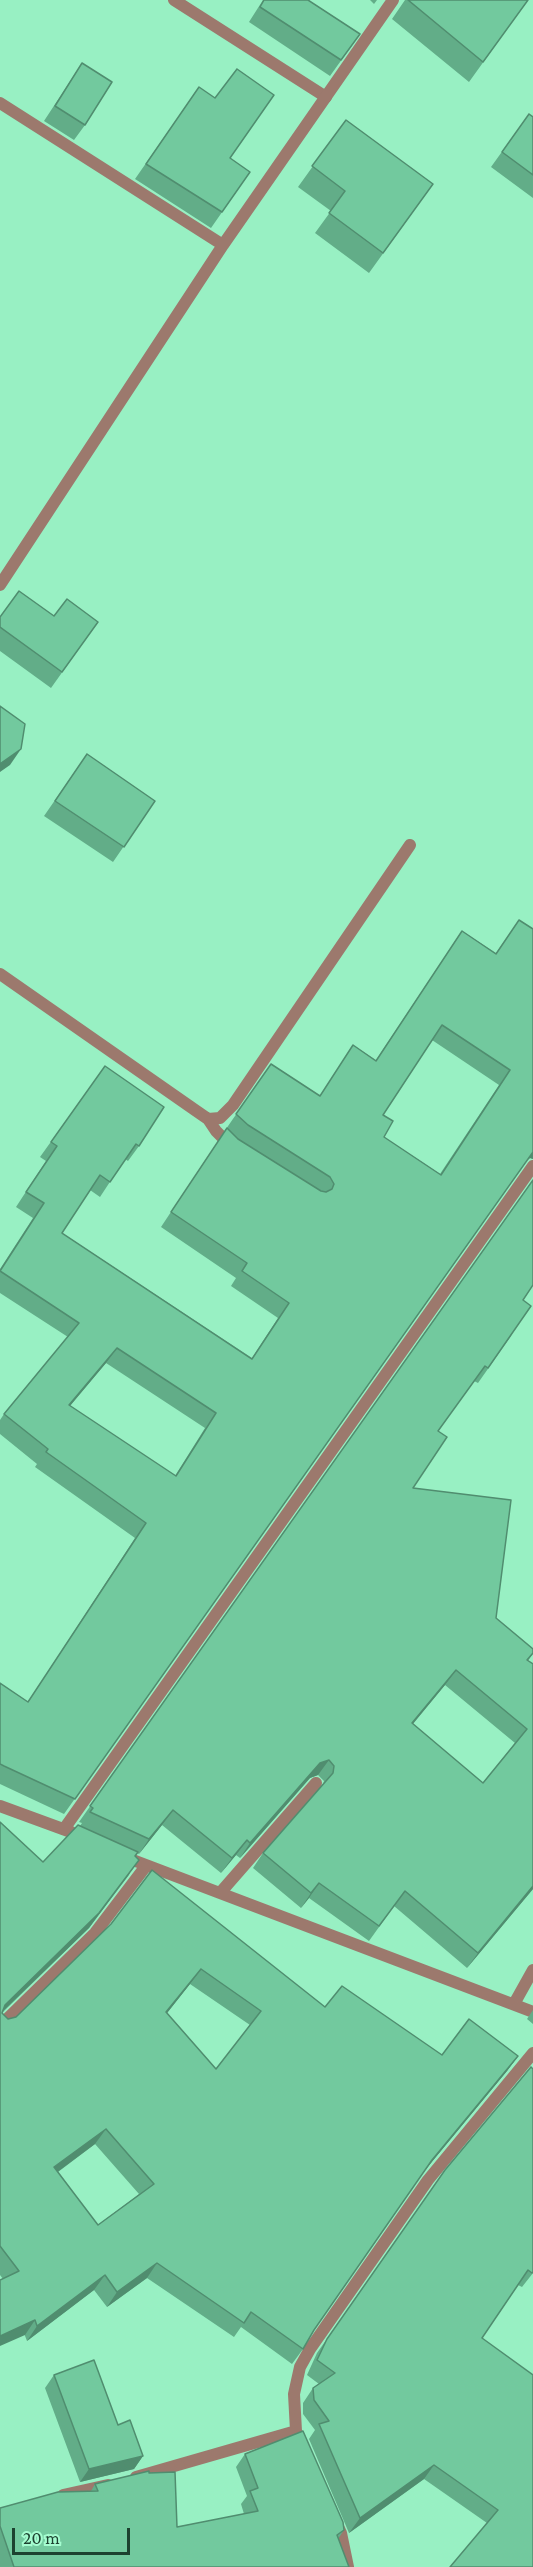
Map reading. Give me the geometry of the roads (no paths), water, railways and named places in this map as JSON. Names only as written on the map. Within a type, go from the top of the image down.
[{"type":"street","points":[[174,0],[326,97]]},
{"type":"street","points":[[0,585],[223,245],[393,0]]},
{"type":"street","points":[[0,104],[223,245]]},
{"type":"street","points":[[208,1119],[220,1118],[232,1105],[410,845]]},
{"type":"street","points":[[0,974],[208,1119],[216,1131],[232,1147],[241,1152]]},
{"type":"street","points":[[64,1829],[533,1166]]},
{"type":"street","points":[[220,1893],[316,1783]]},
{"type":"street","points":[[0,1806],[85,1839]]},
{"type":"street","points":[[116,1852],[146,1866],[533,2012]]},
{"type":"street","points":[[0,2026],[95,1933],[146,1866]]},
{"type":"street","points":[[514,2004],[533,1970]]},
{"type":"street","points":[[310,2462],[296,2431],[294,2394],[300,2367],[310,2349],[428,2180],[533,2053]]},
{"type":"street","points":[[46,2498],[121,2482],[296,2431]]},
{"type":"street","points":[[332,2512],[341,2533],[348,2567]]}]
